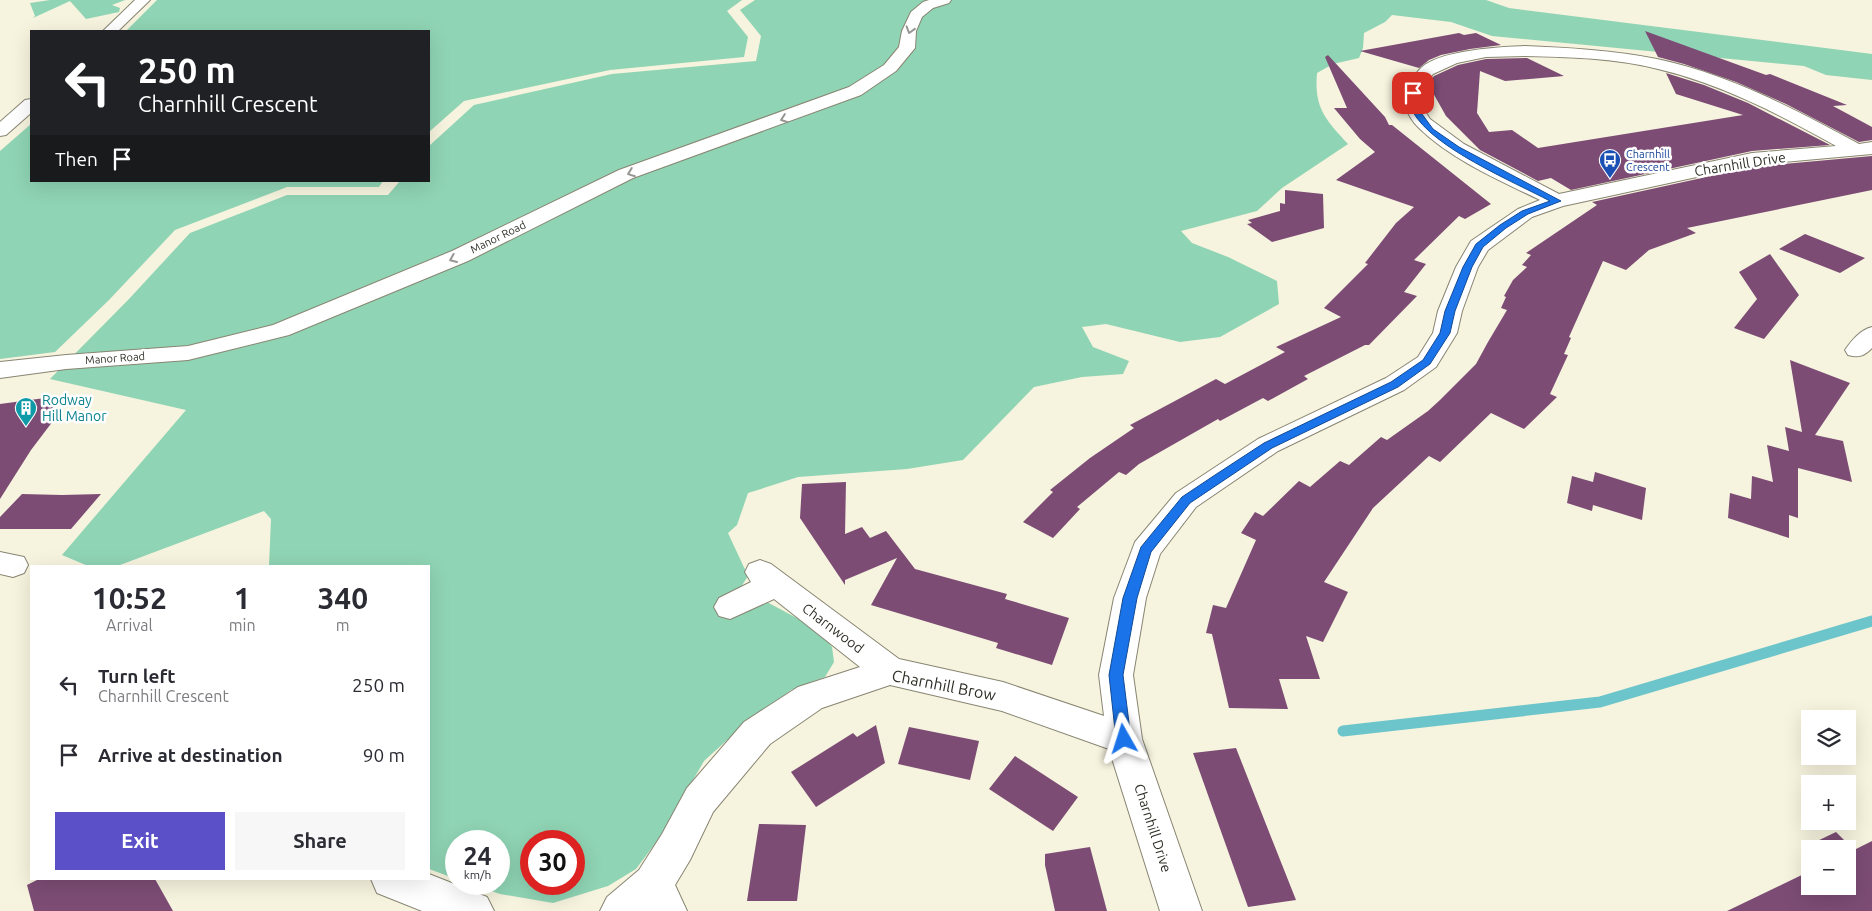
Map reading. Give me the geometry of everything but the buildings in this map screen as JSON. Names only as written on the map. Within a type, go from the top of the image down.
[{"type":"street","points":[[111,30],[143,0]]},
{"type":"street","name":"Manor Road","points":[[0,370],[66,362],[188,353],[281,330],[460,256],[626,174],[855,91],[890,68],[907,48],[909,31],[916,15],[928,5],[944,0]]},
{"type":"street","points":[[1557,201],[1457,149],[1431,130],[1415,110],[1413,93],[1416,81],[1425,71],[1454,58],[1487,52],[1519,50],[1594,54],[1656,64],[1711,80],[1757,98],[1864,149]]},
{"type":"street","points":[[0,131],[30,105]]},
{"type":"street","name":"Charnhill Drive","points":[[1181,911],[1124,739],[1116,675],[1130,598],[1146,550],[1186,500],[1268,445],[1395,384],[1427,362],[1445,333],[1450,311],[1479,246],[1503,226],[1525,212],[1557,201],[1752,159],[1864,149]]},
{"type":"street","name":"Charnwood","points":[[730,606],[768,578],[890,671]]},
{"type":"street","name":"Charnhill Brow","points":[[621,911],[659,898],[676,847],[700,800],[756,733],[810,697],[890,671],[1003,697],[1124,739]]},
{"type":"street","points":[[394,880],[473,911]]},
{"type":"green space","points":[[50,0],[125,0],[112,5],[120,8],[119,12],[86,19],[70,1],[33,18],[35,16],[30,3]]},
{"type":"green space","points":[[157,0],[742,0],[727,11],[748,37],[744,57],[610,70],[464,101],[430,131],[430,30],[127,30]]},
{"type":"green space","points":[[755,0],[1486,0],[1509,8],[1872,54],[1872,80],[1826,75],[1804,66],[1492,36],[1451,22],[1392,15],[1385,22],[1364,33],[1363,48],[1359,58],[1333,64],[1317,73],[1319,104],[1327,120],[1348,144],[1282,188],[1257,211],[1181,231],[1192,243],[1228,257],[1277,281],[1279,304],[1220,337],[1180,342],[1106,324],[1082,327],[1093,347],[1129,361],[1123,374],[1082,377],[1034,387],[963,460],[907,469],[798,477],[748,493],[737,525],[728,533],[748,576],[739,590],[715,606],[733,618],[767,602],[817,629],[832,647],[834,662],[825,677],[791,690],[726,741],[704,761],[660,837],[636,869],[608,886],[585,893],[585,830],[520,830],[520,895],[579,895],[553,903],[506,895],[510,895],[510,830],[445,830],[445,875],[430,869],[430,565],[269,565],[271,519],[264,511],[120,565],[86,565],[62,555],[186,410],[50,379],[129,299],[190,233],[287,195],[388,195],[399,182],[430,182],[430,145],[474,105],[612,74],[756,61],[761,36],[740,10]]},
{"type":"green space","points":[[30,125],[30,182],[382,182],[379,187],[287,187],[175,230],[109,300],[55,352],[0,359],[0,151]]},
{"type":"waterway","points":[[1343,731],[1600,702],[1872,621]]},
{"type":"place","name":"Charnhill Crescent","points":[[1610,179]]},
{"type":"place","name":"Rodway Hill Manor","points":[[26,427]]},
{"type":"route","points":[[1124,739],[1116,675],[1130,598],[1146,550],[1186,500],[1268,445],[1395,384],[1427,362],[1445,333],[1450,311],[1467,267],[1479,246],[1503,226],[1525,212],[1557,201],[1457,149],[1431,130],[1415,110],[1413,93]]}]
